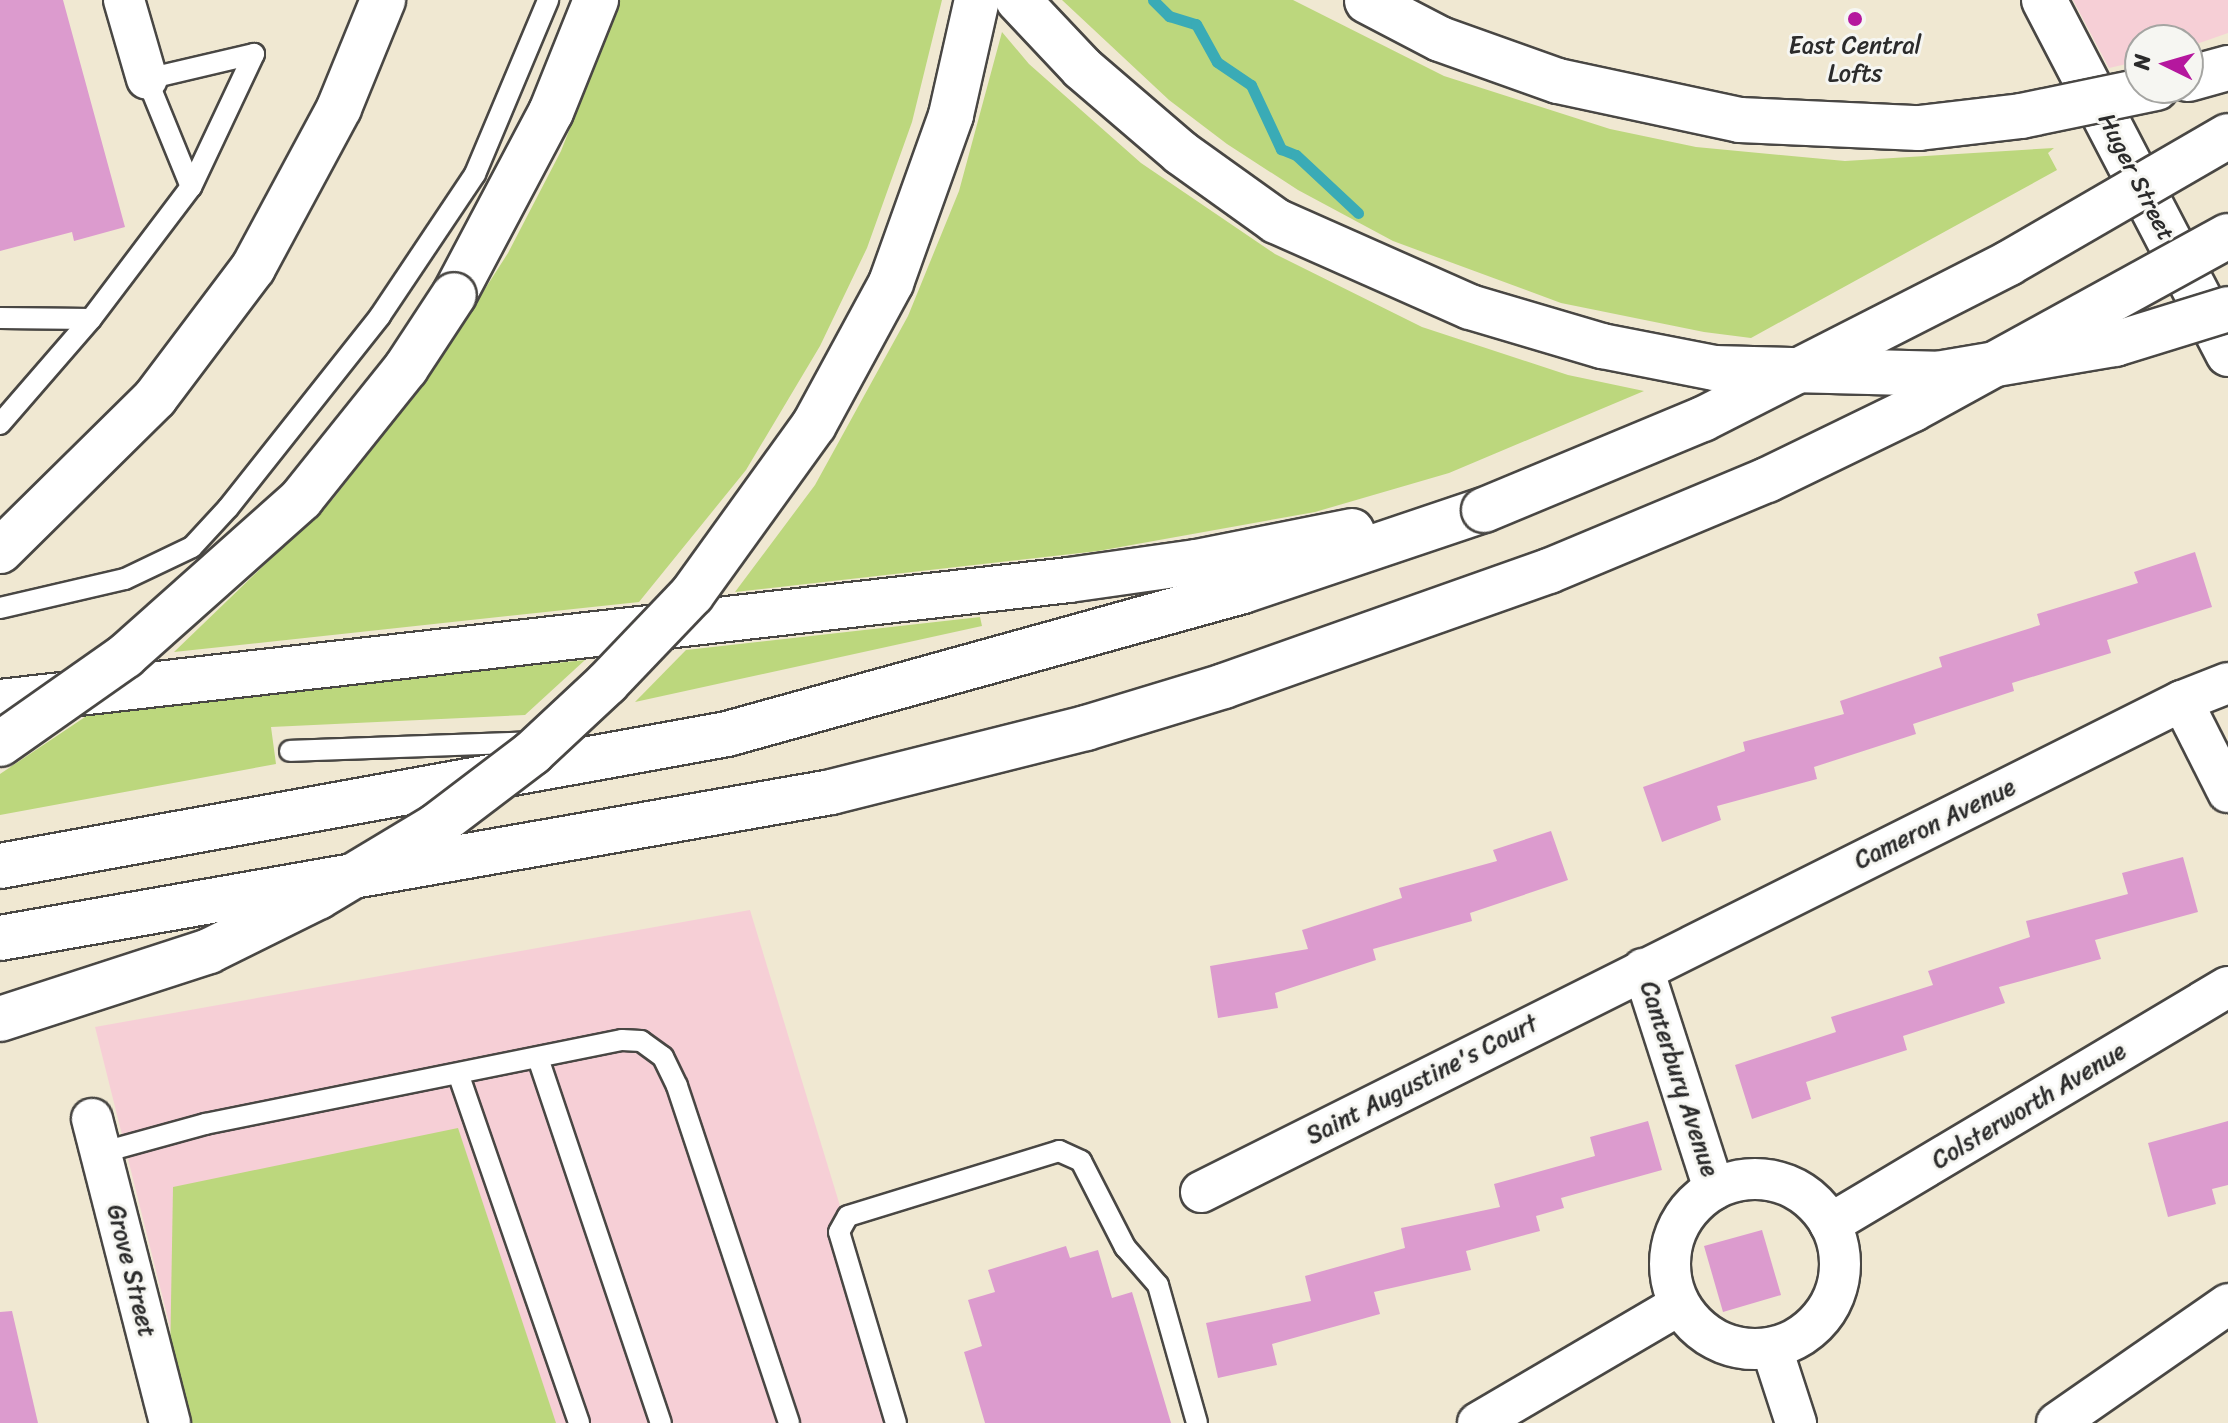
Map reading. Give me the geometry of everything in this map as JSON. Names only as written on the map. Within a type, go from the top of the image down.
[{"type":"main road","points":[[0,551],[155,398],[253,268],[299,189],[383,0]]},
{"type":"main road","points":[[0,744],[125,656],[209,586],[301,499],[360,428],[454,295],[513,189],[582,41],[596,0]]},
{"type":"main road","points":[[0,1019],[209,951],[318,897],[436,826],[532,753],[629,661],[692,594],[814,425],[891,283],[951,115],[977,0]]},
{"type":"main road","points":[[1018,0],[1082,68],[1170,143],[1276,221],[1470,307],[1602,346],[1714,368],[1937,374],[2115,344],[2228,309]]},
{"type":"main road","points":[[1364,0],[1440,39],[1558,81],[1740,120],[1919,128],[2021,116],[2124,95]]},
{"type":"main road","name":"Huger Street","points":[[2044,0],[2228,354]]},
{"type":"main road","points":[[2204,75],[2228,68]]},
{"type":"main road","points":[[0,866],[727,734],[1243,591],[1484,510],[1717,412],[2009,263],[2228,136]]},
{"type":"main road","points":[[0,938],[831,792],[1086,728],[1224,686],[1549,571],[1767,480],[1913,409],[2228,236]]},
{"type":"main road","points":[[0,702],[1069,580],[1484,510]]},
{"type":"street","points":[[124,0],[147,79]]},
{"type":"street","name":"Cameron Avenue","points":[[1643,969],[2182,701],[2228,683]]},
{"type":"street","points":[[2182,701],[2228,792]]},
{"type":"street","name":"Canterbury Avenue","points":[[1643,969],[1714,1189]]},
{"type":"street","name":"Saint Augustine's Court","points":[[1201,1192],[1643,969]]},
{"type":"street","name":"Colsterworth Avenue","points":[[1830,1224],[2228,987]]},
{"type":"street","name":"Grove Street","points":[[96,1136],[170,1423]]},
{"type":"street","points":[[1773,1180],[1800,1191],[1830,1224],[1840,1267],[1828,1310],[1795,1341],[1772,1349],[1752,1351],[1709,1337],[1679,1305],[1669,1261],[1673,1247],[1682,1219],[1714,1189],[1773,1180]]},
{"type":"street","points":[[2057,1423],[2228,1304]]},
{"type":"street","points":[[1478,1423],[1679,1305]]},
{"type":"street","points":[[1772,1349],[1796,1423]]},
{"type":"lane","points":[[0,608],[125,579],[192,547],[219,518],[380,316],[475,174],[548,0]]},
{"type":"lane","points":[[0,424],[91,319],[191,187],[254,54],[147,79],[191,187]]},
{"type":"lane","points":[[0,318],[91,319]]},
{"type":"lane","points":[[290,751],[727,734]]},
{"type":"lane","points":[[96,1136],[205,1124],[539,1061],[622,1040],[641,1041],[663,1057],[677,1086],[789,1423]]},
{"type":"lane","points":[[539,1061],[661,1423]]},
{"type":"lane","points":[[459,1076],[579,1423]]},
{"type":"lane","points":[[896,1423],[839,1232],[848,1216],[1059,1151],[1081,1161],[1125,1247],[1158,1285],[1197,1423]]},
{"type":"shaded area","points":[[2073,0],[2228,0],[2228,33],[2204,41],[2204,24],[2124,24],[2124,65],[2109,68]]},
{"type":"shaded area","points":[[750,910],[906,1423],[194,1423],[95,1027]]},
{"type":"green space","points":[[620,0],[942,0],[912,122],[867,248],[820,346],[746,470],[639,602],[174,652],[333,499],[433,370],[508,253],[561,151]]},
{"type":"green space","points":[[1062,0],[1293,0],[1444,76],[1610,129],[1696,147],[1845,161],[2054,148],[2048,153],[2057,170],[1751,338],[1704,332],[1561,303],[1393,241],[1298,190],[1227,144],[1169,100]]},
{"type":"green space","points":[[1002,32],[1029,64],[1141,163],[1275,254],[1422,327],[1568,375],[1644,391],[1449,473],[1315,512],[1098,551],[735,592],[815,485],[908,316],[959,191]]},
{"type":"green space","points":[[980,617],[982,626],[635,702],[686,650]]},
{"type":"green space","points":[[585,660],[525,715],[271,727],[276,764],[0,815],[0,774],[94,711]]},
{"type":"green space","points":[[458,1128],[556,1423],[187,1423],[170,1363],[173,1187]]},
{"type":"building","points":[[0,0],[63,0],[125,227],[74,241],[72,232],[0,251]]},
{"type":"building","points":[[2195,552],[2212,607],[2107,640],[2111,653],[2012,683],[2014,691],[1913,724],[1916,734],[1814,767],[1817,779],[1717,806],[1721,820],[1662,842],[1643,787],[1745,751],[1743,742],[1844,714],[1840,701],[1942,667],[1939,657],[2040,625],[2037,614],[2138,583],[2134,572]]},
{"type":"building","points":[[1551,831],[1568,880],[1470,913],[1472,921],[1373,949],[1376,960],[1275,993],[1278,1008],[1218,1018],[1210,966],[1308,949],[1302,930],[1402,898],[1399,888],[1497,861],[1493,850]]},
{"type":"building","points":[[2183,857],[2198,912],[2095,940],[2101,959],[1999,987],[2005,1003],[1903,1036],[1907,1050],[1806,1082],[1811,1099],[1752,1119],[1735,1065],[1836,1032],[1831,1017],[1933,985],[1928,971],[2030,937],[2026,921],[2128,894],[2122,873]]},
{"type":"building","points":[[1648,1121],[1662,1170],[1561,1198],[1564,1208],[1536,1216],[1540,1231],[1466,1251],[1471,1270],[1374,1292],[1380,1314],[1272,1344],[1277,1365],[1218,1378],[1206,1323],[1311,1301],[1305,1276],[1405,1248],[1401,1228],[1500,1207],[1494,1184],[1595,1156],[1590,1137]]},
{"type":"building","points":[[2228,1121],[2228,1185],[2212,1189],[2216,1204],[2168,1217],[2148,1143]]},
{"type":"building","points":[[1762,1230],[1781,1295],[1723,1312],[1704,1246]]},
{"type":"building","points":[[1066,1246],[1070,1258],[1098,1250],[1112,1298],[1132,1292],[1171,1423],[985,1423],[964,1352],[982,1346],[968,1300],[995,1292],[988,1270]]},
{"type":"building","points":[[12,1311],[38,1423],[0,1423],[0,1312]]},
{"type":"waterway","points":[[1153,0],[1169,16],[1196,24],[1217,62],[1251,85],[1281,149],[1296,155],[1358,213]]},
{"type":"place","name":"East Central Lofts","points":[[1855,19]]}]
